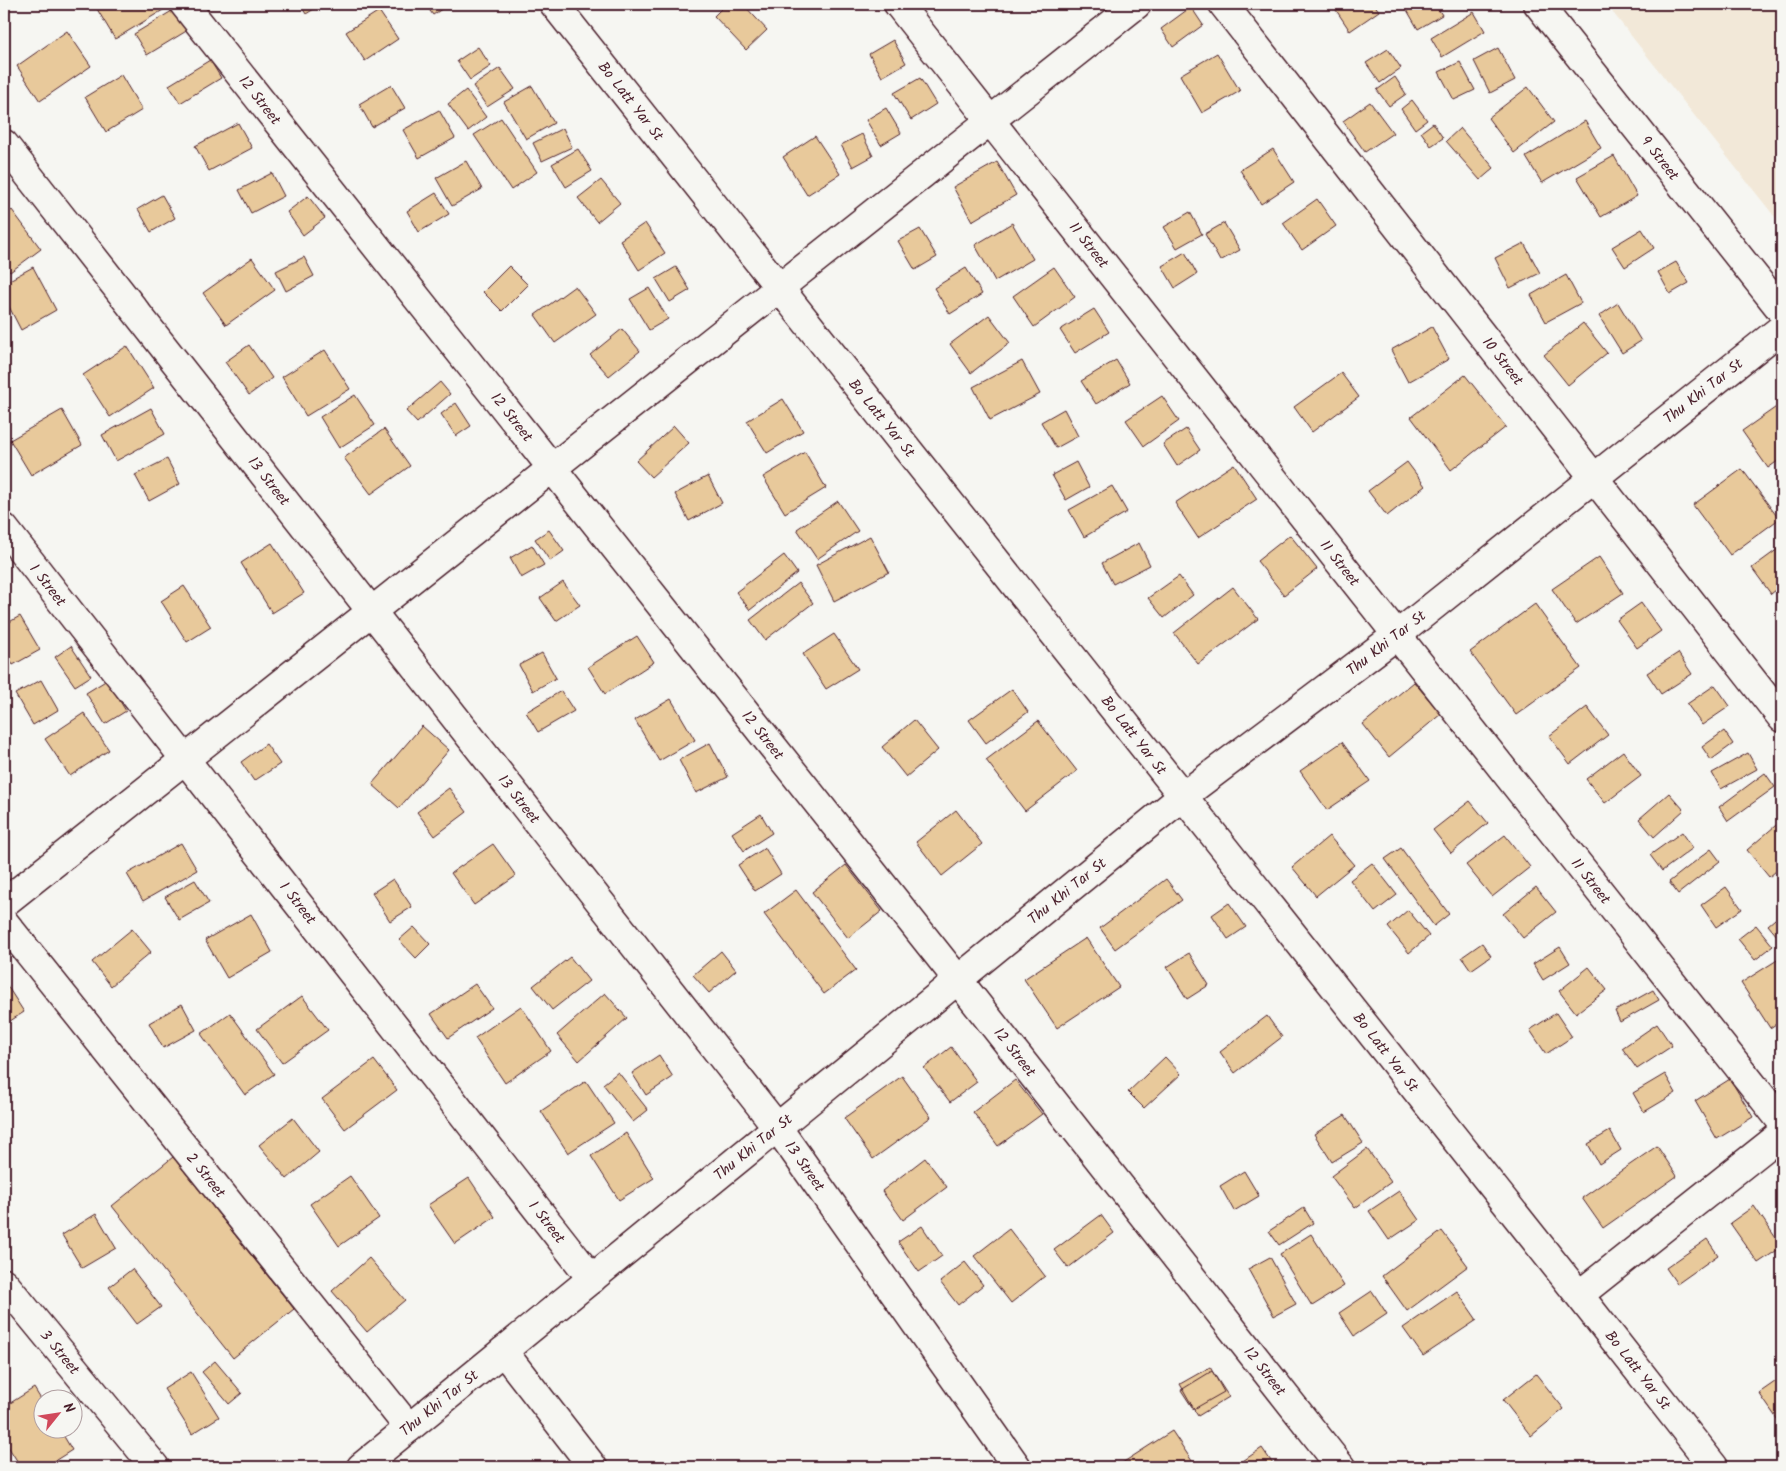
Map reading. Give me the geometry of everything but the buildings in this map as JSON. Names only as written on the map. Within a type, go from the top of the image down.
[{"type":"street","name":"12 Street","points":[[184,4],[958,980],[1341,1467]]},
{"type":"street","name":"Bo Latt Yar St","points":[[554,4],[1714,1467]]},
{"type":"street","name":"11 Street","points":[[898,4],[1782,1122]]},
{"type":"street","points":[[4,903],[1137,4]]},
{"type":"street","name":"10 Street","points":[[1223,4],[1782,718]]},
{"type":"street","name":"9 Street","points":[[1538,4],[1782,311]]},
{"type":"street","name":"13 Street","points":[[4,144],[777,1127],[1017,1467]]},
{"type":"street","name":"Thu Khi Tar St","points":[[361,1467],[1183,796],[1397,635],[1782,328]]},
{"type":"street","name":"1 Street","points":[[4,528],[592,1279]]},
{"type":"street","name":"2 Street","points":[[4,922],[409,1428]]},
{"type":"street","points":[[1579,1295],[1782,1134]]},
{"type":"street","name":"3 Street","points":[[4,1284],[155,1467]]},
{"type":"street","points":[[503,1351],[593,1467]]},
{"type":"shaded area","points":[[1606,4],[1782,4],[1782,226]]}]
